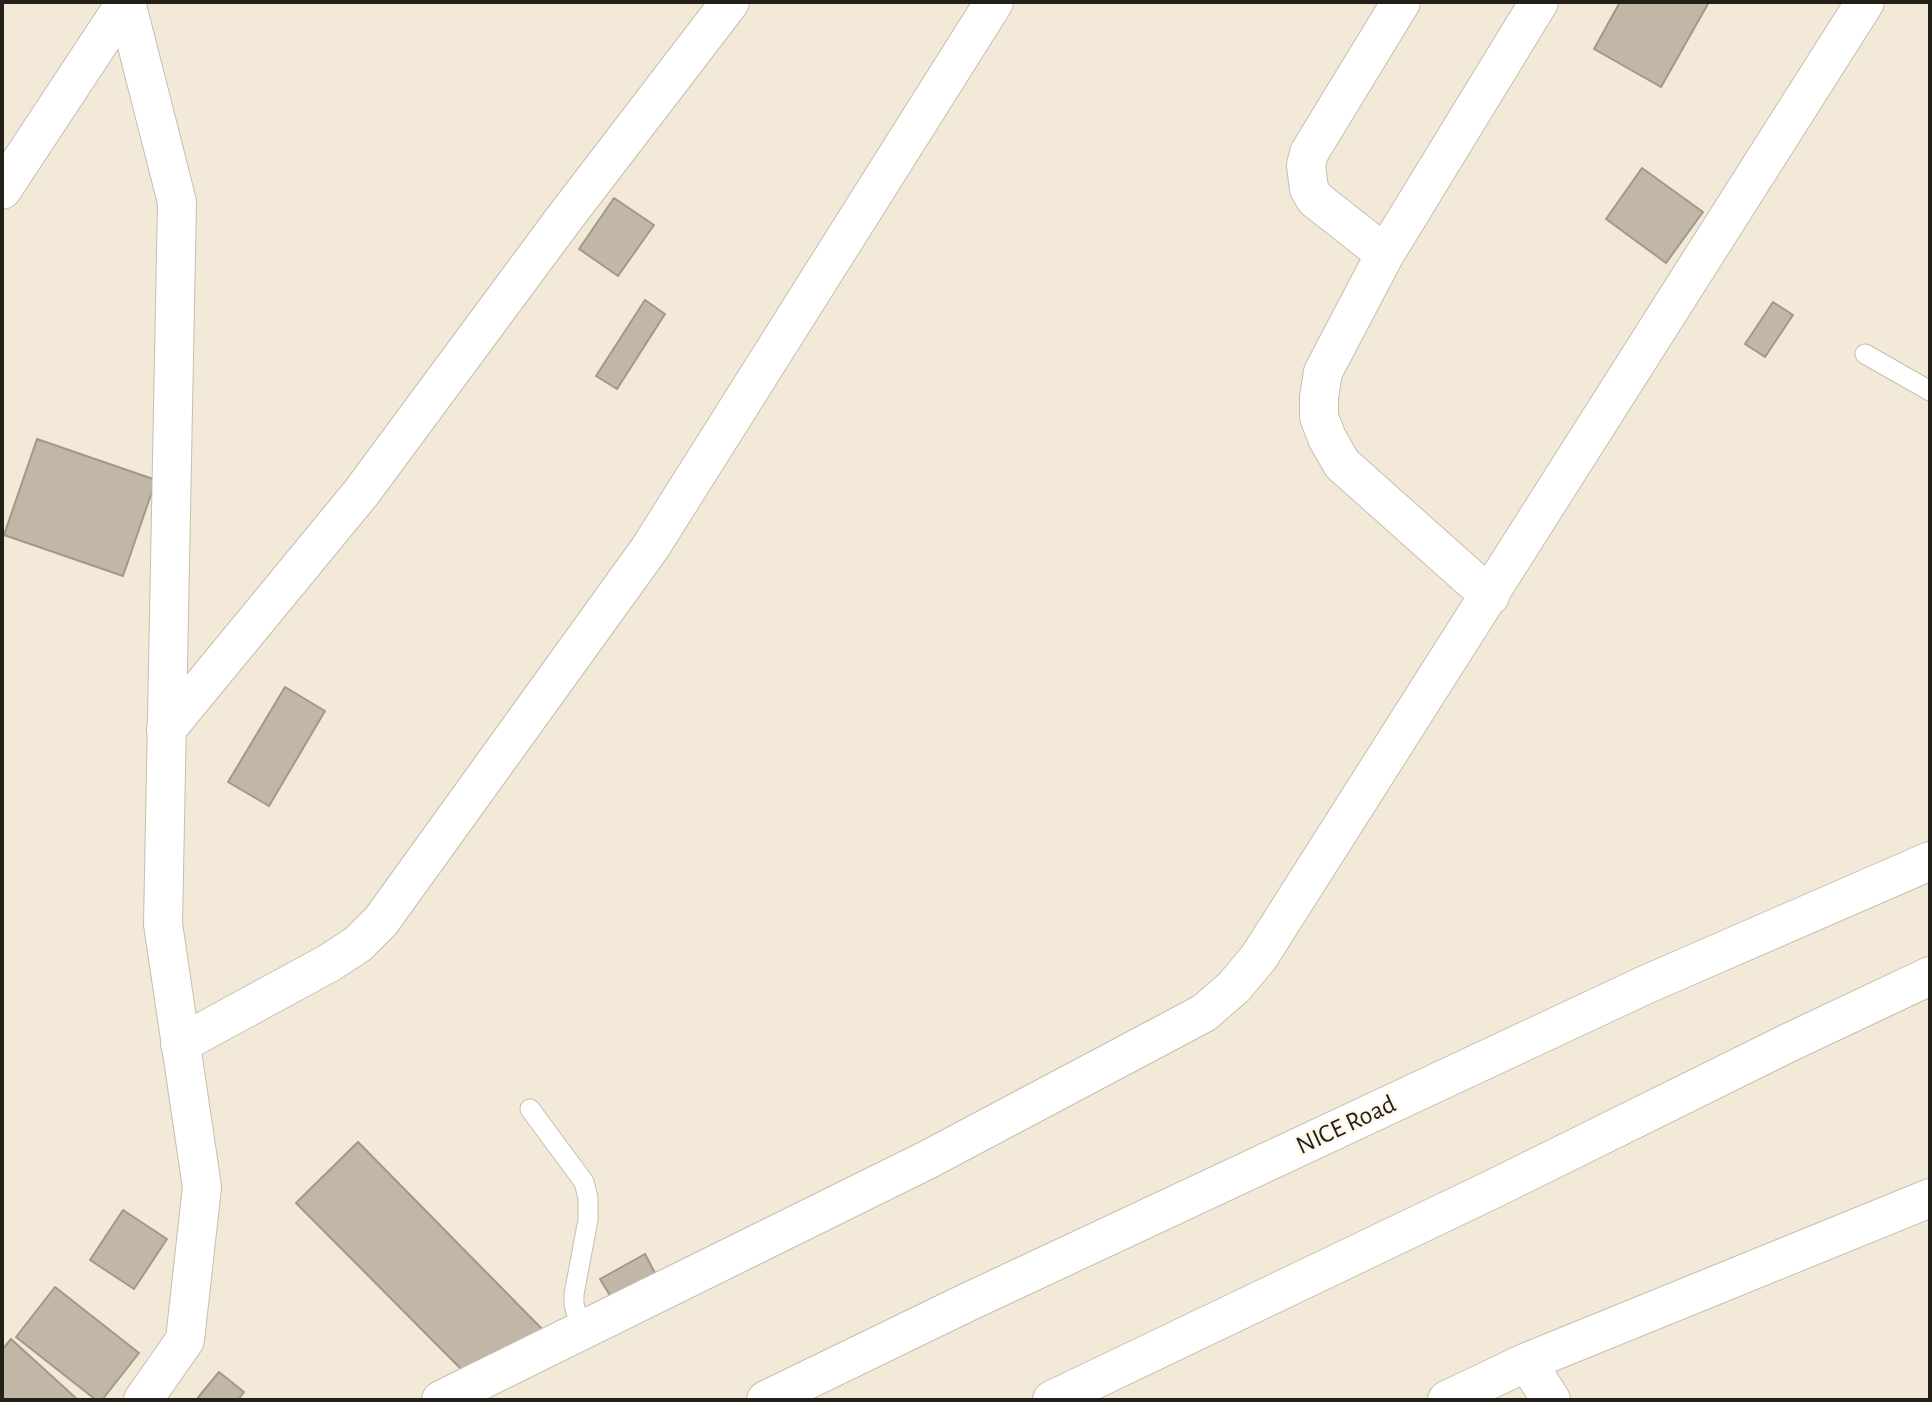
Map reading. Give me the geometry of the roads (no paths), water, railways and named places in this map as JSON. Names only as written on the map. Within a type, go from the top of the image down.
[{"type":"main road","points":[[2,188],[126,2]]},
{"type":"main road","points":[[126,2],[177,202],[163,924],[202,1187],[185,1340],[143,1400]]},
{"type":"main road","points":[[166,730],[361,493],[563,220],[730,2]]},
{"type":"main road","points":[[180,1044],[329,963],[358,944],[382,921],[650,548],[994,2]]},
{"type":"main road","points":[[1385,254],[1315,199],[1310,189],[1306,165],[1309,153],[1401,2]]},
{"type":"main road","points":[[1490,596],[1342,464],[1327,438],[1320,417],[1319,397],[1323,372],[1385,254],[1539,2]]},
{"type":"main road","points":[[441,1400],[927,1160],[1204,1013],[1234,987],[1259,957],[1866,2]]},
{"type":"main road","name":"NICE Road","points":[[766,1400],[968,1302],[1645,985],[1930,861]]},
{"type":"main road","points":[[1052,1400],[1930,976]]},
{"type":"main road","points":[[1447,1400],[1527,1362],[1930,1198]]},
{"type":"main road","points":[[1527,1362],[1551,1400]]},
{"type":"lane","points":[[1865,354],[1930,391]]},
{"type":"lane","points":[[530,1110],[584,1182],[588,1198],[588,1220],[574,1294],[581,1331]]}]
